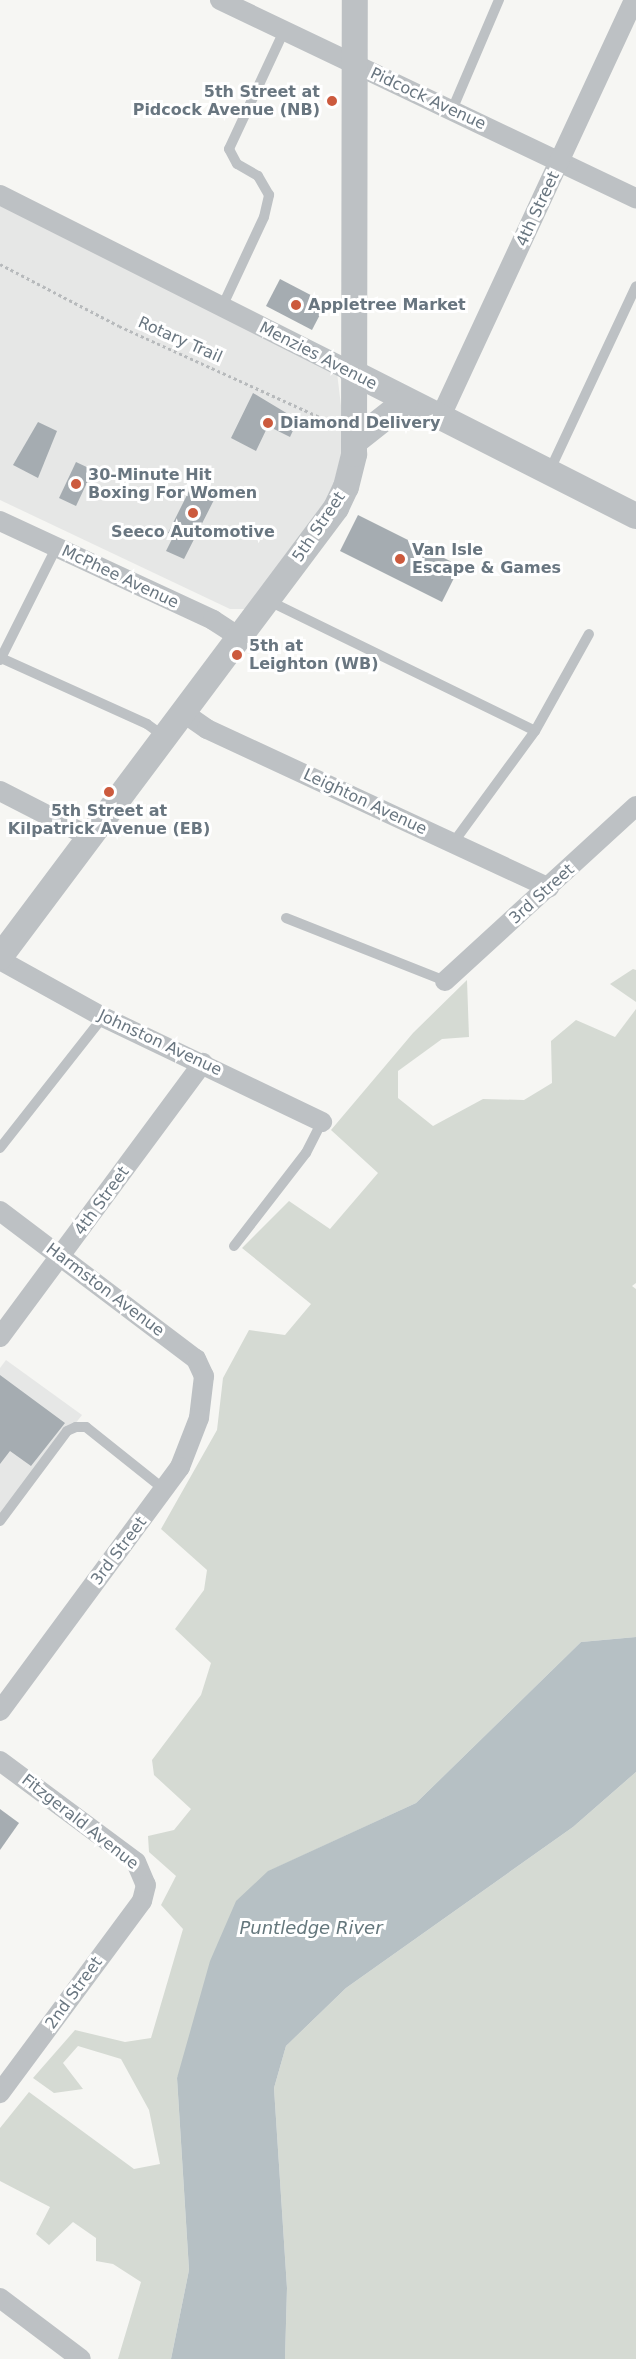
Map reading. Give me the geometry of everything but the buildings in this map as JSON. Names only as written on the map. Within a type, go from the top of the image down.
[{"type":"street","name":"Pidcock Avenue","points":[[220,0],[636,198]]},
{"type":"street","name":"5th Street","points":[[0,958],[336,508],[350,475],[354,435],[352,372],[356,0]]},
{"type":"street","name":"4th Street","points":[[440,418],[634,0]]},
{"type":"street","name":"Menzies Avenue","points":[[0,195],[636,516]]},
{"type":"street","points":[[354,435],[406,401]]},
{"type":"street","name":"McPhee Avenue","points":[[0,520],[213,620],[238,638]]},
{"type":"street","name":"Leighton Avenue","points":[[184,713],[207,729],[549,888]]},
{"type":"street","points":[[0,791],[90,837]]},
{"type":"street","name":"3rd Street","points":[[445,981],[636,806]]},
{"type":"street","name":"Johnston Avenue","points":[[0,958],[103,1017],[322,1122]]},
{"type":"street","name":"4th Street","points":[[0,1337],[62,1257],[203,1063]]},
{"type":"street","name":"Harmston Avenue","points":[[0,1210],[196,1359],[204,1376]]},
{"type":"street","name":"3rd Street","points":[[0,1711],[165,1490],[194,1438],[204,1376]]},
{"type":"street","name":"Fitzgerald Avenue","points":[[0,1761],[135,1862],[144,1874],[145,1892]]},
{"type":"street","name":"2nd Street","points":[[0,2093],[145,1892]]},
{"type":"street","points":[[0,2298],[81,2359]]},
{"type":"lane","points":[[452,111],[499,0]]},
{"type":"lane","points":[[222,307],[264,217],[269,195],[258,176],[237,164],[229,149],[284,31]]},
{"type":"lane","points":[[549,472],[636,286]]},
{"type":"lane","points":[[56,548],[0,659],[147,724],[165,737]]},
{"type":"lane","points":[[267,600],[535,731]]},
{"type":"lane","points":[[453,843],[535,731],[589,634]]},
{"type":"lane","points":[[286,918],[445,981]]},
{"type":"lane","points":[[0,1148],[103,1017]]},
{"type":"lane","points":[[234,1246],[306,1153],[322,1122]]},
{"type":"lane","points":[[0,1521],[68,1431],[76,1427],[87,1427],[165,1490]]},
{"type":"path","name":"Rotary Trail","points":[[0,264],[313,418],[354,435]]},
{"type":"shaded area","points":[[0,201],[337,373],[345,438],[331,496],[246,609],[230,609],[0,500]]},
{"type":"shaded area","points":[[633,969],[636,970],[636,1002],[610,984]]},
{"type":"shaded area","points":[[467,980],[469,1037],[442,1039],[398,1071],[398,1098],[433,1126],[483,1099],[524,1100],[552,1083],[551,1041],[576,1020],[615,1037],[636,1009],[636,1283],[632,1286],[636,1289],[636,1637],[581,1642],[416,1803],[269,1871],[177,2078],[189,2270],[171,2359],[118,2359],[141,2282],[113,2264],[96,2261],[96,2238],[73,2222],[49,2245],[36,2234],[50,2207],[0,2181],[0,2128],[29,2092],[134,2169],[160,2164],[149,2110],[121,2059],[78,2046],[63,2063],[83,2089],[54,2093],[33,2078],[75,2030],[125,2042],[151,2038],[183,1929],[161,1905],[176,1876],[149,1852],[148,1836],[174,1830],[191,1809],[154,1775],[152,1760],[201,1695],[211,1663],[175,1629],[204,1590],[207,1570],[161,1529],[217,1430],[223,1378],[249,1330],[285,1335],[311,1304],[242,1248],[289,1201],[330,1229],[378,1173],[331,1130],[413,1033]]},
{"type":"shaded area","points":[[6,1360],[82,1415],[0,1521],[0,1368]]},
{"type":"shaded area","points":[[636,1772],[636,2359],[285,2359],[287,2288],[274,2088],[286,2046],[346,1988],[573,1827]]},
{"type":"water","name":"Puntledge River","points":[[636,1637],[636,1772],[573,1827],[346,1988],[286,2046],[274,2088],[287,2288],[285,2359],[171,2359],[189,2270],[177,2078],[210,1961],[236,1901],[268,1871],[416,1803],[581,1642]]},
{"type":"place","name":"5th Street at Pidcock Avenue (NB)","points":[[332,101]]},
{"type":"place","name":"Appletree Market","points":[[296,305]]},
{"type":"place","name":"Diamond Delivery","points":[[268,423]]},
{"type":"place","name":"30-Minute Hit Boxing For Women","points":[[76,484]]},
{"type":"place","name":"Seeco Automotive","points":[[193,513]]},
{"type":"place","name":"Van Isle Escape & Games","points":[[400,559]]},
{"type":"place","name":"5th at Leighton (WB)","points":[[237,655]]},
{"type":"place","name":"5th Street at Kilpatrick Avenue (EB)","points":[[109,792]]}]
